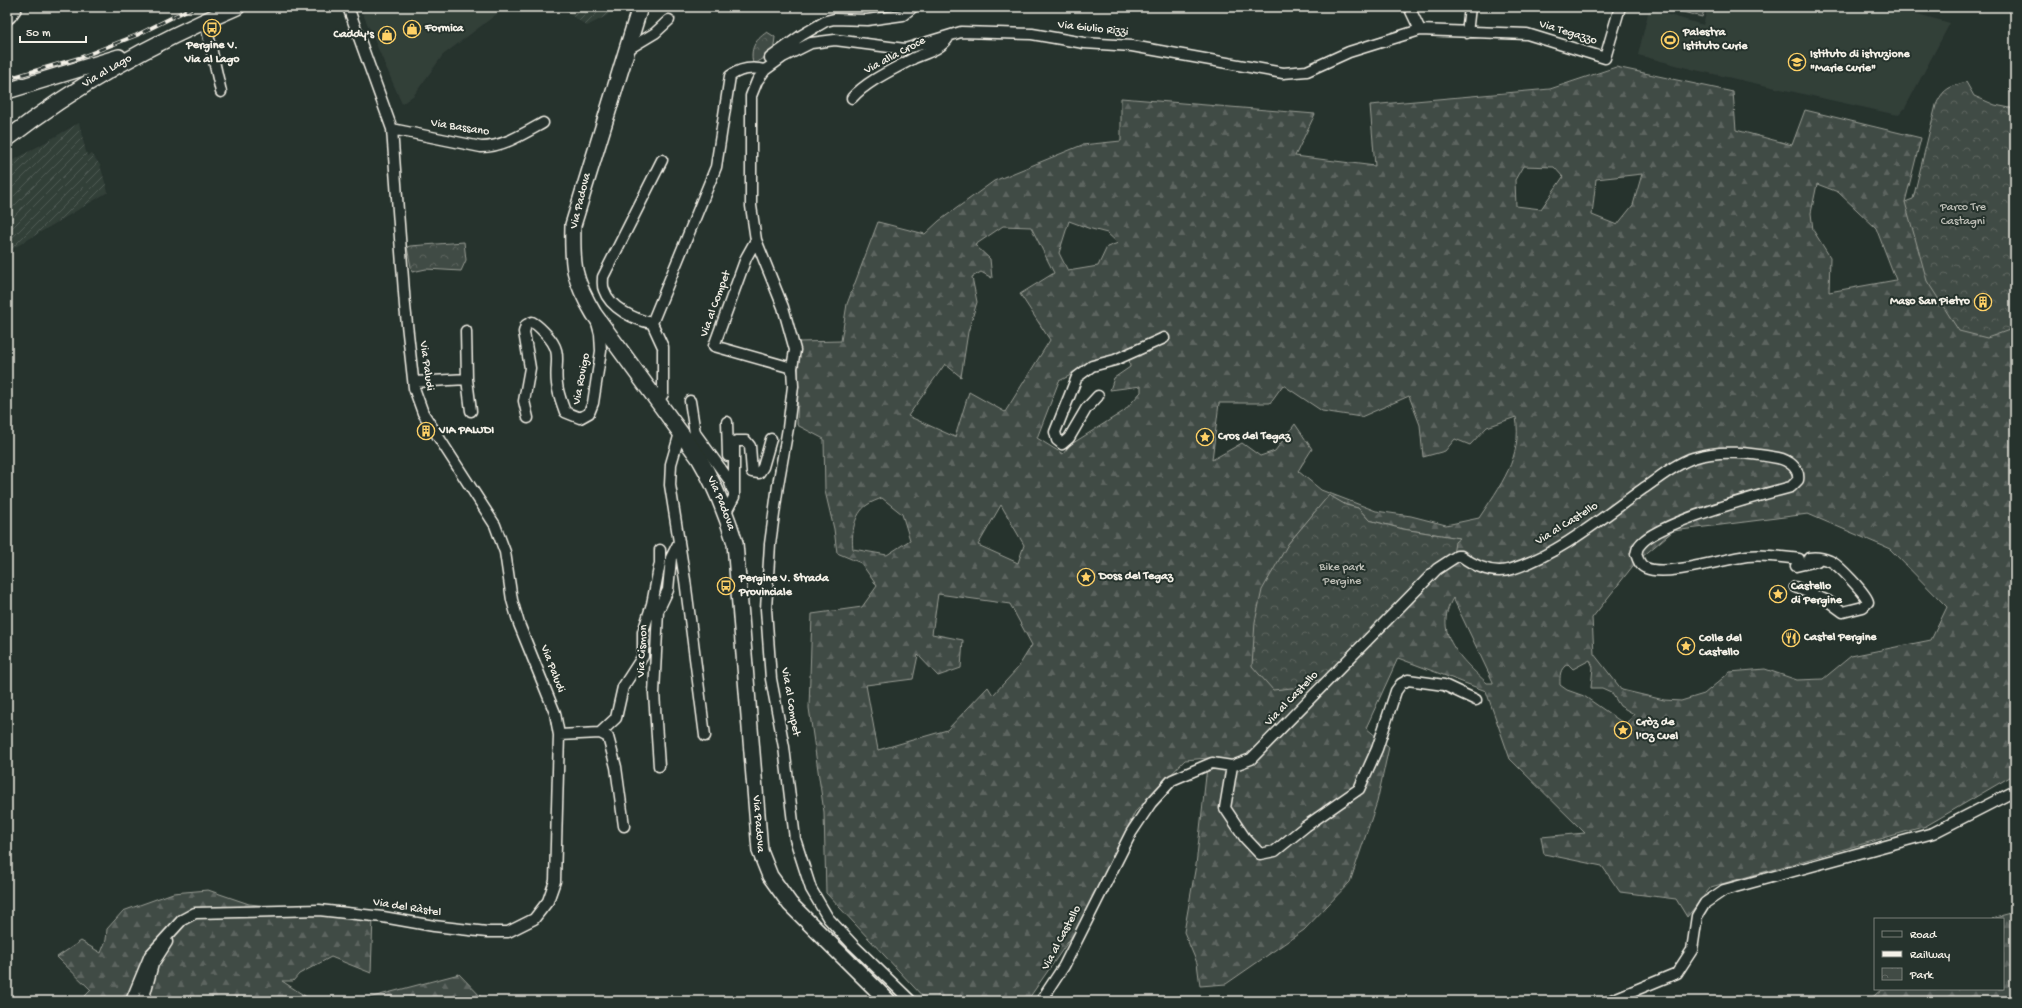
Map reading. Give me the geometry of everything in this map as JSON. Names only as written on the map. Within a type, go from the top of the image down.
[{"type":"highway","points":[[7,14],[12,7]]},
{"type":"main road","name":"Via al Lago","points":[[7,139],[74,90],[149,47],[237,7]]},
{"type":"main road","name":"Via Padova","points":[[640,7],[573,225],[572,262],[580,292],[594,314],[710,476],[726,512],[736,551],[760,851],[770,876],[790,904],[888,1001]]},
{"type":"main road","points":[[7,91],[41,82],[149,47]]},
{"type":"main road","points":[[41,82],[74,90]]},
{"type":"main road","points":[[41,82],[59,100]]},
{"type":"street","name":"Via Paludi","points":[[348,7],[392,129],[405,306],[414,382],[423,413],[495,525],[505,552],[512,600],[519,624],[555,713],[559,735]]},
{"type":"street","name":"Via al Compet","points":[[912,1001],[853,945],[828,918],[811,889],[795,839],[784,747],[771,679],[766,609],[771,536],[793,386],[792,368],[795,350],[783,307],[756,240],[751,206],[751,96],[757,81],[765,70],[765,62],[802,35],[826,21],[834,19],[868,20],[904,15],[913,7]]},
{"type":"street","points":[[1409,7],[1420,30]]},
{"type":"street","points":[[1468,32],[1470,7]]},
{"type":"street","name":"Via Tegazzo","points":[[1420,30],[1527,34],[1606,58],[1620,7]]},
{"type":"street","points":[[626,51],[656,33],[669,20]]},
{"type":"street","points":[[205,21],[221,92]]},
{"type":"street","name":"Via Giulio Rizzi","points":[[765,70],[783,57],[811,43],[835,40],[905,49],[950,37],[961,32],[1032,34],[1084,43],[1132,46],[1283,73],[1307,72],[1349,52],[1420,30]]},
{"type":"street","name":"Via alla Croce","points":[[852,98],[860,90],[914,59],[944,45],[950,37]]},
{"type":"street","points":[[657,402],[663,394],[663,347],[652,323],[716,167],[730,76],[736,72],[753,67],[765,70]]},
{"type":"street","name":"Via Bassano","points":[[392,129],[481,147],[491,147],[543,123]]},
{"type":"street","points":[[652,323],[641,321],[611,304],[603,289],[603,277],[662,160]]},
{"type":"street","name":"Via al Compet","points":[[756,240],[746,258],[714,346],[792,368]]},
{"type":"street","name":"Via Rovigo","points":[[528,418],[524,401],[530,368],[524,332],[526,325],[532,322],[538,325],[554,342],[558,353],[557,384],[565,412],[580,418],[589,413],[594,402],[602,351],[600,334],[594,314]]},
{"type":"street","points":[[466,331],[467,379],[471,411]]},
{"type":"street","points":[[1098,396],[1082,416],[1069,438],[1062,444],[1057,440],[1056,432],[1077,377],[1092,366],[1115,360],[1164,338]]},
{"type":"street","points":[[414,382],[467,379]]},
{"type":"street","points":[[690,401],[695,432],[729,480]]},
{"type":"street","points":[[727,422],[729,480],[734,496]]},
{"type":"street","points":[[680,433],[671,464],[670,485],[705,736]]},
{"type":"street","points":[[726,512],[734,496],[734,445],[736,441],[746,441],[750,446],[752,472],[759,473],[763,467],[771,439]]},
{"type":"street","name":"Via al Castello","points":[[1041,1001],[1064,966],[1131,833],[1152,803],[1172,780],[1212,763],[1232,766],[1251,759],[1391,614],[1437,569],[1457,556],[1461,556],[1469,562],[1493,572],[1511,569],[1547,554],[1670,470],[1693,458],[1718,452],[1743,453],[1785,460],[1795,468],[1798,473],[1798,480],[1791,488],[1681,521],[1657,532],[1639,545],[1636,554],[1641,565],[1647,569],[1660,571],[1682,569],[1748,556],[1801,561]]},
{"type":"street","name":"Via Cismon","points":[[659,766],[654,693],[658,611],[668,590],[671,558],[679,542]]},
{"type":"street","points":[[600,732],[616,718],[623,687],[643,656],[643,632],[652,604],[660,563],[660,550]]},
{"type":"street","points":[[1795,587],[1821,598],[1843,612],[1865,606],[1868,600],[1835,563],[1819,558],[1801,561]]},
{"type":"street","points":[[1801,561],[1825,559]]},
{"type":"street","points":[[1232,766],[1225,808],[1244,838],[1260,854],[1275,851],[1306,826],[1359,789],[1377,749],[1396,691],[1401,684],[1408,680],[1444,685],[1476,700]]},
{"type":"street","points":[[559,735],[600,732],[608,737],[613,749],[624,826]]},
{"type":"street","name":"Via del Ràstel","points":[[131,1001],[146,962],[156,948],[182,920],[195,913],[319,910],[383,917],[442,927],[508,932],[534,919],[548,901],[555,881],[559,735]]},
{"type":"street","points":[[1609,1001],[1677,973],[1692,950],[1697,916],[1705,903],[1724,890],[1933,833],[2015,791]]},
{"type":"street","points":[[143,1001],[153,964],[166,944],[170,932]]},
{"type":"shaded area","points":[[360,7],[506,7],[443,55],[414,95],[402,104]]},
{"type":"shaded area","points":[[559,7],[610,7],[608,15],[587,26]]},
{"type":"shaded area","name":"Istituto di istruzione \"Marie Curie\"","points":[[1708,7],[1911,7],[1910,12],[1950,23],[1905,108],[1899,115],[1691,69],[1638,55],[1649,9],[1703,25]]},
{"type":"shaded area","points":[[79,123],[87,156],[92,154],[100,165],[108,192],[7,252],[7,164]]},
{"type":"green space","points":[[1664,7],[1705,7],[1702,17]]},
{"type":"green space","points":[[767,32],[775,37],[773,54],[753,64],[752,54],[754,46],[756,42]]},
{"type":"green space","points":[[1616,67],[1733,92],[1736,130],[1792,145],[1805,110],[1921,138],[1905,202],[2013,328],[2015,328],[2015,774],[1926,826],[1711,887],[1687,917],[1676,899],[1620,892],[1602,866],[1544,854],[1541,837],[1585,833],[1510,759],[1486,691],[1398,658],[1366,728],[1389,747],[1377,802],[1350,882],[1304,930],[1226,984],[1200,986],[1197,963],[1184,932],[1196,865],[1208,758],[1185,760],[1135,812],[1079,926],[1027,1001],[927,1001],[826,893],[824,812],[809,708],[812,614],[862,607],[877,586],[861,563],[837,553],[834,529],[825,491],[824,439],[797,425],[799,342],[841,341],[847,304],[878,222],[925,234],[939,221],[994,181],[1082,145],[1121,141],[1121,98],[1315,114],[1295,156],[1375,166],[1370,105],[1550,89]],"holes":[[[1523,166],[1554,167],[1563,177],[1541,209],[1516,206],[1515,180]],[[1642,174],[1633,205],[1617,225],[1592,215],[1596,179]],[[1817,184],[1838,192],[1876,228],[1896,280],[1829,292],[1830,257],[1813,230],[1811,213]],[[1069,221],[1107,233],[1118,243],[1107,247],[1098,266],[1068,271],[1059,253]],[[1003,226],[1031,227],[1054,273],[1020,294],[1050,340],[1005,412],[969,392],[955,437],[908,416],[945,364],[961,377],[968,332],[977,302],[972,277],[981,272],[992,278],[990,259],[975,245]],[[1109,356],[1129,358],[1130,367],[1114,378],[1110,390],[1141,386],[1141,392],[1124,411],[1070,445],[1063,454],[1037,438],[1059,381]],[[1283,385],[1322,411],[1361,417],[1409,396],[1420,425],[1423,457],[1445,451],[1455,439],[1470,445],[1487,427],[1516,417],[1517,432],[1513,458],[1502,483],[1495,494],[1479,518],[1446,525],[1411,516],[1376,511],[1321,490],[1298,471],[1312,449],[1295,424],[1275,451],[1260,456],[1242,443],[1212,460],[1219,403],[1270,403]],[[1329,496],[1346,505],[1358,508],[1369,520],[1403,529],[1459,538],[1455,542],[1288,544]],[[882,498],[902,514],[910,540],[887,555],[853,549],[853,531],[856,519],[863,509],[869,504]],[[1001,505],[1024,545],[1018,563],[978,545]],[[1808,514],[1890,549],[1947,607],[1931,640],[1851,656],[1823,679],[1797,680],[1765,669],[1730,672],[1704,694],[1681,701],[1664,700],[1622,690],[1594,654],[1592,618],[1636,562],[1673,531]],[[938,594],[1010,604],[1032,645],[1017,669],[993,695],[988,687],[947,730],[878,750],[866,685],[913,679],[918,655],[938,676],[961,668],[963,640],[932,634]],[[1453,598],[1493,683],[1487,683],[1468,665],[1453,645],[1448,635],[1446,623],[1447,611]],[[1590,660],[1593,667],[1591,688],[1602,688],[1611,692],[1620,706],[1634,714],[1626,725],[1584,696],[1567,690],[1560,685],[1561,673],[1568,664],[1573,669]]]},
{"type":"green space","name":"Parco Tre Castagni","points":[[1966,82],[1974,96],[1995,105],[2015,109],[2015,328],[1987,338],[1959,331],[1927,281],[1905,202],[1913,199],[1936,105],[1941,95],[1947,89]]},
{"type":"green space","points":[[464,242],[466,260],[461,271],[426,269],[412,272],[407,247]]},
{"type":"green space","name":"Bike park Pergine","points":[[1329,495],[1346,505],[1358,508],[1369,520],[1403,529],[1460,538],[1455,542],[1453,555],[1445,560],[1321,679],[1301,687],[1273,690],[1252,666],[1255,622],[1262,590],[1288,544]]},
{"type":"green space","points":[[208,890],[249,904],[373,917],[371,973],[331,957],[299,974],[293,981],[282,981],[308,998],[361,1000],[459,974],[485,1001],[80,1001],[91,990],[57,957],[81,941],[101,953],[106,940],[107,929],[123,911],[173,893]]},
{"type":"green space","points":[[2015,913],[2015,1001],[1868,1001],[1881,990],[2004,990],[2004,918],[1996,918]]},
{"type":"railway","points":[[7,79],[79,58],[137,35],[193,7]]},
{"type":"place","name":"Pergine V. Via al Lago","points":[[212,28]]},
{"type":"place","name":"Formica","points":[[412,29]]},
{"type":"place","name":"Caddy's","points":[[387,35]]},
{"type":"place","name":"Palestra Istituto Curie","points":[[1670,40]]},
{"type":"place","name":"Istituto di istruzione \"Marie Curie\"","points":[[1797,62]]},
{"type":"place","name":"Maso San Pietro","points":[[1983,302]]},
{"type":"place","name":"VIA PALUDI","points":[[426,431]]},
{"type":"place","name":"Cros del Tegaz","points":[[1205,437]]},
{"type":"place","name":"Doss del Tegaz","points":[[1086,577]]},
{"type":"place","name":"Pergine V. Strada Provinciale","points":[[726,586]]},
{"type":"place","name":"Castello di Pergine","points":[[1778,594]]},
{"type":"place","name":"Castel Pergine","points":[[1791,638]]},
{"type":"place","name":"Colle del Castello","points":[[1686,646]]},
{"type":"place","name":"Cròz de l'Oz Cuel","points":[[1623,730]]}]
